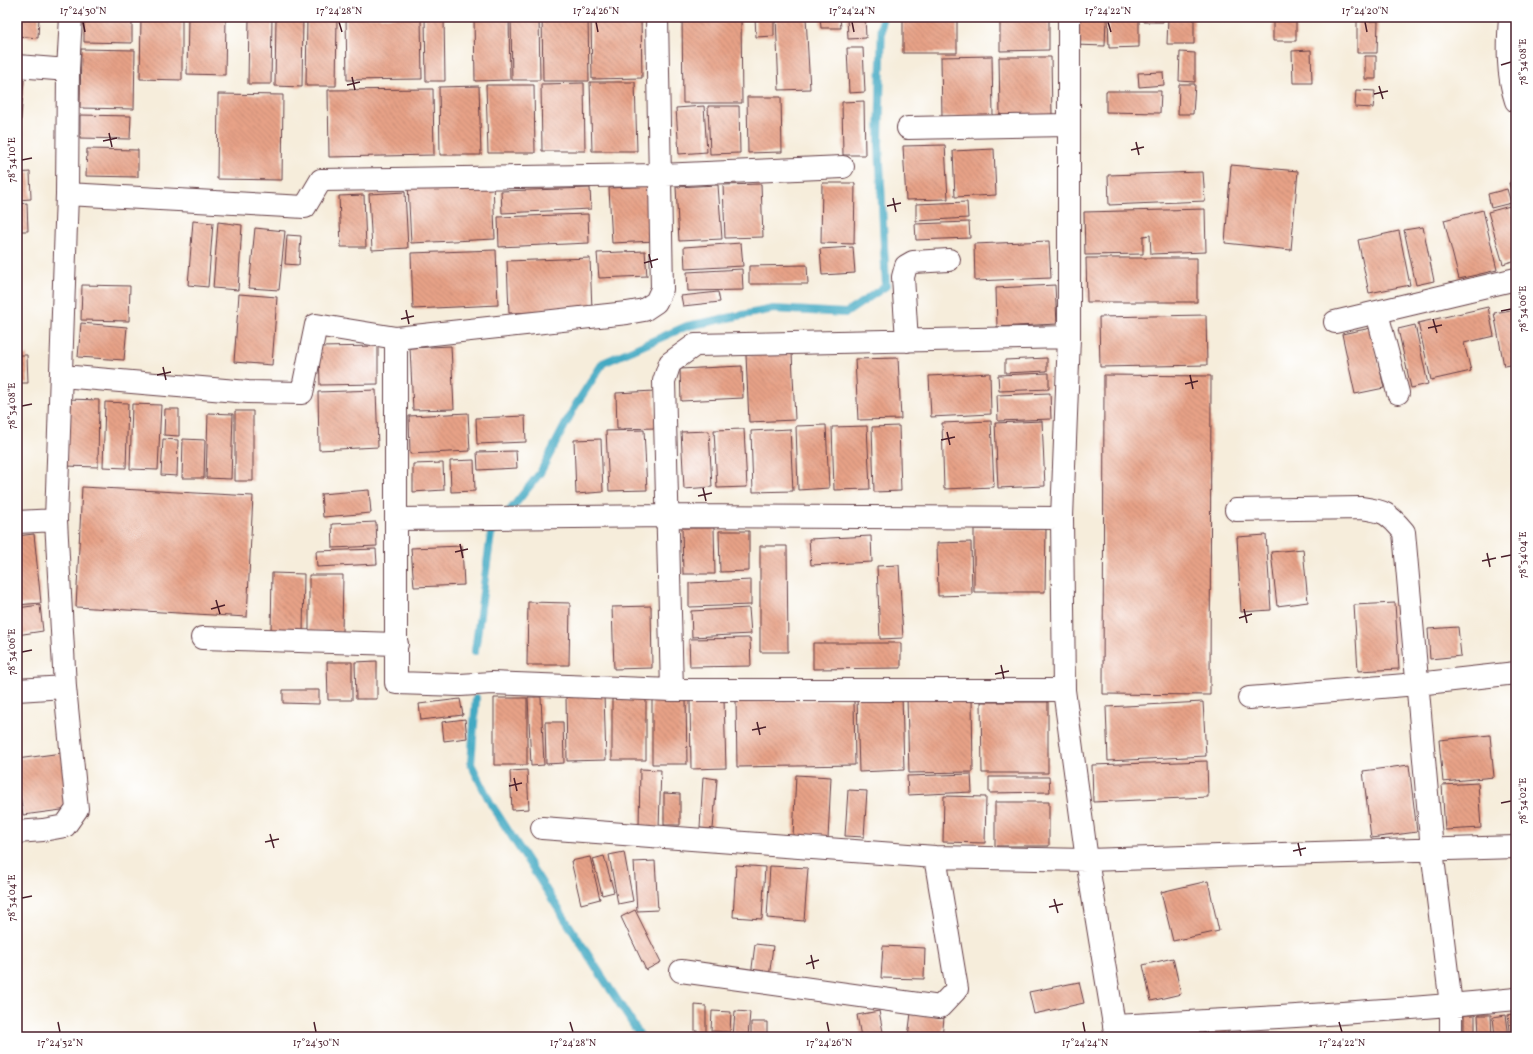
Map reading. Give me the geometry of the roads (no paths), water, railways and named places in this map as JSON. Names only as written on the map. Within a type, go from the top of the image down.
[{"type":"street","points":[[17,832],[43,830],[65,826],[77,810],[65,687],[56,520],[62,376],[67,194],[68,70],[71,17]]},
{"type":"street","points":[[62,376],[248,392],[302,393],[316,325],[396,338],[644,310],[656,302],[662,289],[657,17]]},
{"type":"street","points":[[1069,17],[1068,337],[1062,518],[1064,690],[1087,860],[1115,1032],[1516,999]]},
{"type":"street","points":[[1510,17],[1508,46],[1512,87],[1516,101]]},
{"type":"street","points":[[17,66],[68,70]]},
{"type":"street","points":[[908,128],[1068,125]]},
{"type":"street","points":[[67,194],[305,207],[321,180],[660,176],[843,167]]},
{"type":"street","points":[[907,341],[903,277],[906,266],[913,262],[949,260]]},
{"type":"street","points":[[1335,322],[1516,279]]},
{"type":"street","points":[[1377,313],[1398,393]]},
{"type":"street","points":[[672,690],[664,381],[670,363],[695,345],[1068,337]]},
{"type":"street","points":[[396,338],[396,683],[460,685],[492,683],[672,690],[1064,690]]},
{"type":"street","points":[[1236,510],[1361,508],[1380,511],[1392,517],[1404,532],[1432,850],[1451,1005],[1451,1037]]},
{"type":"street","points":[[396,520],[668,516],[1062,518]]},
{"type":"street","points":[[17,522],[56,520]]},
{"type":"street","points":[[202,638],[397,644]]},
{"type":"street","points":[[1249,698],[1417,684],[1516,673]]},
{"type":"street","points":[[17,690],[65,687]]},
{"type":"street","points":[[542,828],[935,857],[1087,860],[1516,847]]},
{"type":"street","points":[[681,971],[940,1007],[957,989],[935,857]]},
{"type":"waterway","points":[[475,651],[491,534],[540,473],[575,406],[603,363],[687,326],[773,309],[846,313],[886,286],[879,144],[882,17]]},
{"type":"waterway","points":[[476,698],[471,764],[491,804],[641,1037]]}]
